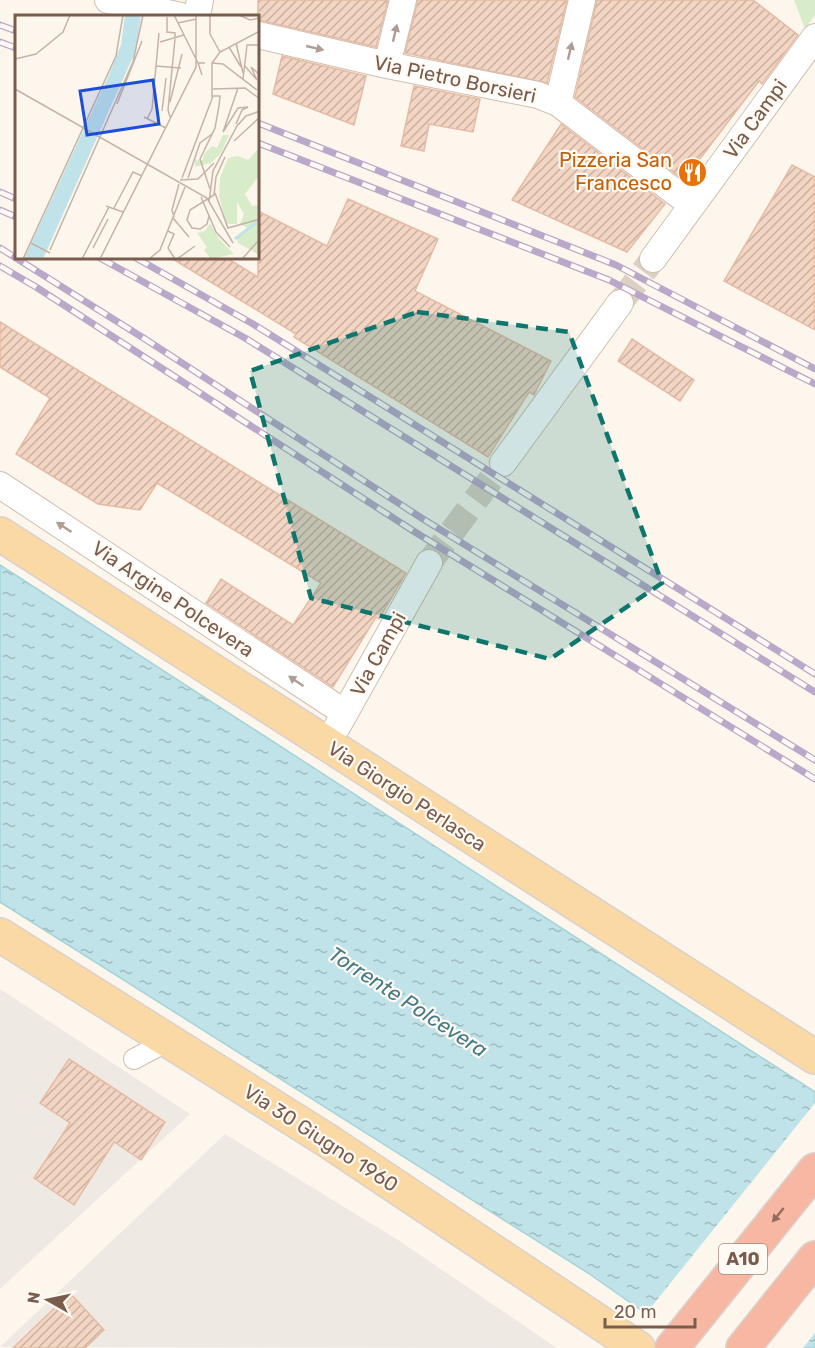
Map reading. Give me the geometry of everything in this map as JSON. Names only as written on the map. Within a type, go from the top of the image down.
[{"type":"highway","name":"A10","points":[[672,1348],[815,1170]]},
{"type":"highway","name":"A10","points":[[743,1348],[815,1258]]},
{"type":"main road","name":"Via Giorgio Perlasca","points":[[0,534],[815,1057]]},
{"type":"main road","name":"Via 30 Giugno 1960","points":[[0,935],[328,1141],[638,1348]]},
{"type":"street","points":[[108,0],[176,15]]},
{"type":"street","points":[[197,15],[200,0]]},
{"type":"street","points":[[387,65],[403,0]]},
{"type":"street","points":[[558,103],[582,0]]},
{"type":"street","name":"Via Pietro Borsieri","points":[[260,35],[387,65],[538,95],[558,103],[692,205]]},
{"type":"street","name":"Via Campi","points":[[653,259],[815,37]]},
{"type":"street","points":[[503,462],[620,303]]},
{"type":"street","name":"Via Argine Polcevera","points":[[0,485],[345,713]]},
{"type":"street","name":"Via Campi","points":[[327,744],[429,563]]},
{"type":"street","points":[[134,1059],[168,1041]]},
{"type":"highlighted area","points":[[417,312],[569,332],[662,583],[550,659],[311,598],[250,371]]},
{"type":"shaded area","points":[[0,989],[190,1114],[0,1289]]},
{"type":"shaded area","points":[[225,1134],[398,1240],[557,1348],[0,1347]]},
{"type":"green space","points":[[794,0],[815,0],[815,15],[805,29]]},
{"type":"water","name":"Torrente Polcevera","points":[[0,565],[815,1092],[815,1348],[695,1348],[588,1273],[0,902]]},
{"type":"pier","points":[[815,1103],[815,1333],[803,1348],[690,1348],[644,1316]]},
{"type":"building","points":[[258,0],[388,0],[376,47],[260,20],[260,15],[258,15]]},
{"type":"building","points":[[418,0],[567,0],[547,83],[405,53]]},
{"type":"building","points":[[597,0],[753,0],[798,35],[762,84],[759,81],[684,180],[575,97]]},
{"type":"building","points":[[282,56],[366,76],[354,125],[273,94]]},
{"type":"building","points":[[414,86],[480,99],[473,132],[429,124],[424,151],[401,146]]},
{"type":"building","points":[[561,124],[665,204],[627,252],[512,200]]},
{"type":"building","points":[[792,165],[815,177],[815,330],[724,281]]},
{"type":"building","points":[[348,199],[438,239],[415,291],[551,361],[534,395],[529,392],[488,457],[294,337],[296,334],[174,260],[230,260],[258,277],[260,212],[327,246]]},
{"type":"building","points":[[0,322],[406,573],[379,619],[376,617],[333,687],[206,603],[221,579],[293,625],[321,583],[157,483],[140,510],[98,504],[16,454],[50,398],[0,367]]},
{"type":"building","points":[[632,339],[694,380],[680,401],[618,361]]},
{"type":"building","points":[[69,1059],[165,1122],[141,1160],[114,1142],[74,1205],[34,1178],[70,1123],[40,1103]]},
{"type":"building","points":[[70,1293],[104,1330],[85,1348],[13,1348]]},
{"type":"tunnel","points":[[620,303],[653,259]]},
{"type":"tunnel","points":[[429,563],[503,463]]},
{"type":"railway","points":[[0,25],[15,31]]},
{"type":"railway","points":[[0,42],[15,48]]},
{"type":"railway","points":[[260,124],[616,265],[815,369]]},
{"type":"railway","points":[[260,144],[609,280],[815,384]]},
{"type":"railway","points":[[0,192],[15,199]]},
{"type":"railway","points":[[0,210],[15,217]]},
{"type":"railway","points":[[0,248],[15,257]]},
{"type":"railway","points":[[19,260],[423,519],[815,760]]},
{"type":"railway","points":[[104,260],[245,338],[815,692]]},
{"type":"railway","points":[[140,260],[253,324],[815,674]]},
{"type":"railway","points":[[0,266],[415,532],[815,779]]},
{"type":"place","name":"Pizzeria San Francesco","points":[[693,172]]}]
